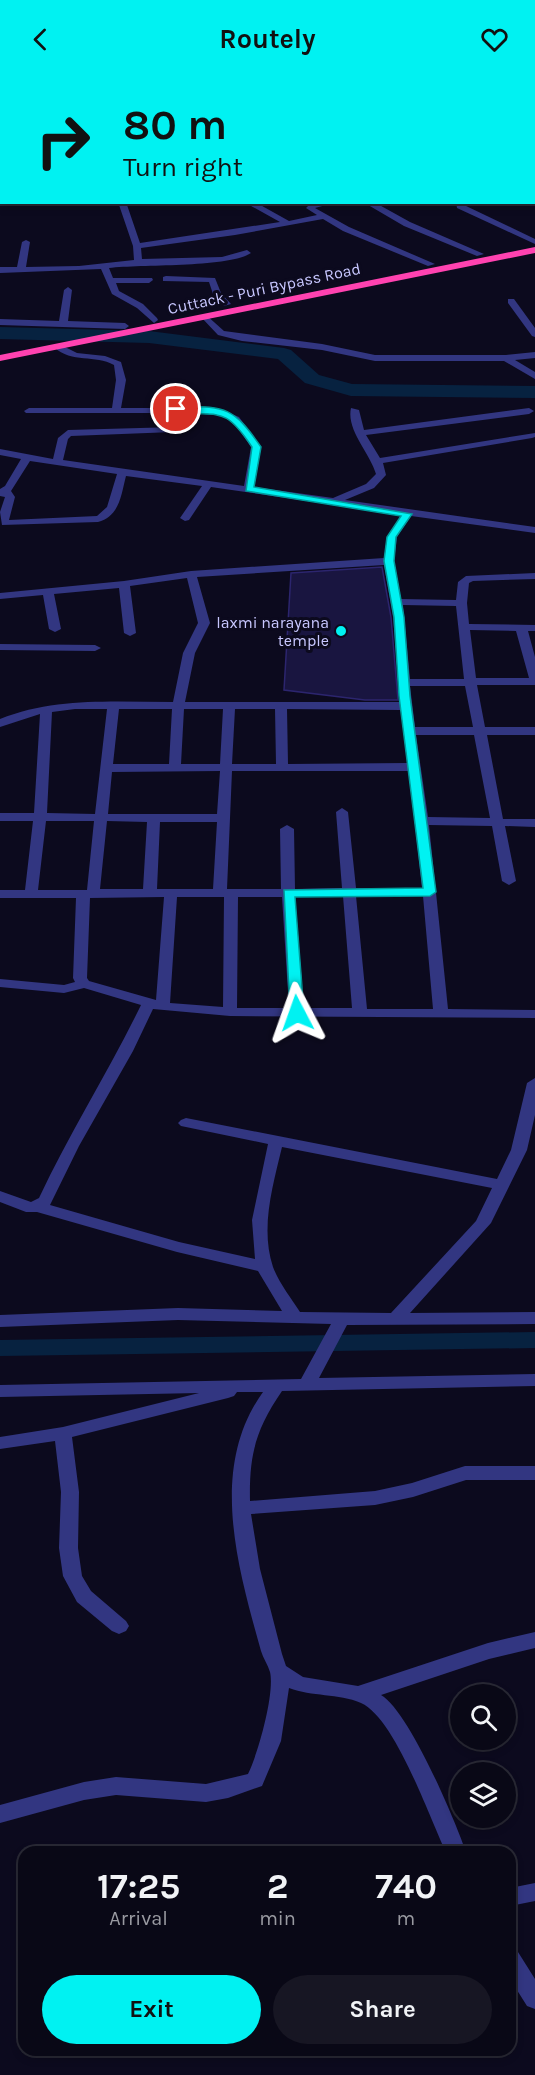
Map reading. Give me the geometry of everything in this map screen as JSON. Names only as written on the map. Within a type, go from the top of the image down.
[{"type":"highway","name":"Cuttack - Puri Bypass Road","points":[[0,358],[93,340],[227,304],[535,243]]},
{"type":"highway","name":"Cuttack - Puri Bypass Road","points":[[0,350],[125,326],[206,317],[535,250]]},
{"type":"street","points":[[123,204],[137,246],[140,260],[138,262]]},
{"type":"street","points":[[252,204],[287,223]]},
{"type":"street","points":[[324,204],[310,207],[321,217],[431,264]]},
{"type":"street","points":[[371,204],[400,221],[480,254]]},
{"type":"street","points":[[461,204],[465,209],[535,243]]},
{"type":"street","points":[[137,246],[192,240],[321,217]]},
{"type":"street","points":[[21,270],[26,242]]},
{"type":"street","points":[[0,270],[216,260],[247,253]]},
{"type":"street","points":[[104,266],[115,292],[140,306],[156,323]]},
{"type":"street","points":[[166,279],[212,280],[217,294],[227,304]]},
{"type":"street","points":[[109,281],[149,280]]},
{"type":"street","points":[[63,323],[68,290]]},
{"type":"street","points":[[511,301],[535,334]]},
{"type":"street","points":[[206,317],[221,333],[230,336],[322,347],[375,358],[506,358],[535,355]]},
{"type":"street","points":[[0,322],[125,326]]},
{"type":"street","points":[[59,347],[72,357],[104,359],[118,364],[121,380],[116,410]]},
{"type":"street","points":[[506,358],[535,376]]},
{"type":"street","points":[[29,411],[195,409],[227,413],[240,423],[256,447],[249,489]]},
{"type":"street","points":[[339,502],[379,480],[381,475],[377,461],[360,433],[354,411]]},
{"type":"street","points":[[360,433],[529,411]]},
{"type":"street","points":[[57,462],[63,438],[68,433],[174,429]]},
{"type":"street","points":[[377,461],[532,435]]},
{"type":"street","points":[[0,453],[122,473],[339,502],[403,514],[535,530]]},
{"type":"street","points":[[27,458],[3,492],[10,497],[3,519],[6,523],[106,517],[111,512],[122,473]]},
{"type":"street","points":[[185,518],[209,483]]},
{"type":"street","points":[[403,514],[392,537],[389,561],[397,603],[406,706],[430,892],[441,1014]]},
{"type":"street","points":[[0,596],[124,584],[191,574],[389,561]]},
{"type":"street","points":[[175,768],[178,705],[189,653],[204,623],[191,574]]},
{"type":"street","points":[[508,881],[470,681],[461,603],[464,582],[470,578],[535,576]]},
{"type":"street","points":[[124,584],[130,633]]},
{"type":"street","points":[[48,592],[55,629]]},
{"type":"street","points":[[397,603],[461,603]]},
{"type":"street","points":[[464,627],[535,628]]},
{"type":"street","points":[[404,683],[535,680],[521,628]]},
{"type":"street","points":[[0,647],[95,648]]},
{"type":"street","points":[[84,984],[78,970],[101,816],[113,705]]},
{"type":"street","points":[[0,723],[46,708],[113,705],[406,706]]},
{"type":"street","points":[[230,705],[224,818],[230,1011]]},
{"type":"street","points":[[280,705],[282,767]]},
{"type":"street","points":[[31,894],[40,817],[46,708]]},
{"type":"street","points":[[410,731],[535,731]]},
{"type":"street","points":[[106,768],[415,767]]},
{"type":"street","points":[[342,812],[352,892],[360,1013]]},
{"type":"street","points":[[150,893],[154,816]]},
{"type":"street","points":[[0,817],[224,818]]},
{"type":"street","points":[[422,821],[535,823]]},
{"type":"street","points":[[287,829],[288,893],[297,1013]]},
{"type":"street","points":[[0,894],[430,892]]},
{"type":"street","points":[[39,1207],[45,1201],[71,1146],[156,1005],[171,893]]},
{"type":"street","points":[[0,983],[63,989],[84,984],[156,1005],[230,1011],[535,1014]]},
{"type":"street","points":[[397,1317],[483,1223],[503,1185],[527,1150],[535,1083]]},
{"type":"street","points":[[186,1123],[503,1185]]},
{"type":"street","points":[[276,1141],[263,1195],[260,1244],[265,1267],[293,1316]]},
{"type":"street","points":[[0,1196],[23,1206],[39,1207],[177,1246],[265,1267]]},
{"type":"street","points":[[0,1321],[178,1314],[293,1316],[340,1323],[397,1317],[535,1318]]},
{"type":"street","points":[[307,1384],[340,1323]]},
{"type":"street","points":[[0,1391],[535,1380]]},
{"type":"street","points":[[0,1443],[63,1433],[254,1385]]},
{"type":"street","points":[[0,1814],[84,1791],[116,1786],[206,1793],[228,1789],[255,1779],[270,1743],[278,1706],[280,1672],[272,1654],[245,1539],[242,1509],[244,1453],[253,1422],[277,1385]]},
{"type":"street","points":[[63,1433],[70,1511],[68,1543],[75,1585],[83,1596],[110,1615],[119,1626]]},
{"type":"street","points":[[242,1509],[375,1498],[413,1490],[473,1472],[535,1473]]},
{"type":"street","points":[[359,1694],[488,1651],[535,1640]]},
{"type":"street","points":[[280,1672],[297,1682],[359,1694],[378,1703],[401,1733],[453,1846]]},
{"type":"street","points":[[516,1896],[535,1892]]},
{"type":"street","points":[[516,1969],[535,1999]]},
{"type":"building","name":"laxmi narayana temple","points":[[382,567],[391,617],[398,700],[365,700],[284,690],[291,573]]},
{"type":"waterway","points":[[0,333],[149,337],[284,354],[312,379],[351,390],[535,392]]},
{"type":"waterway","points":[[0,1348],[535,1340]]},
{"type":"place","name":"laxmi narayana temple","points":[[341,631]]},
{"type":"route","points":[[176,409],[214,410],[227,413],[240,423],[256,447],[249,489],[407,514],[392,537],[389,561],[399,617],[405,696],[430,892],[288,893],[297,1013]]}]
